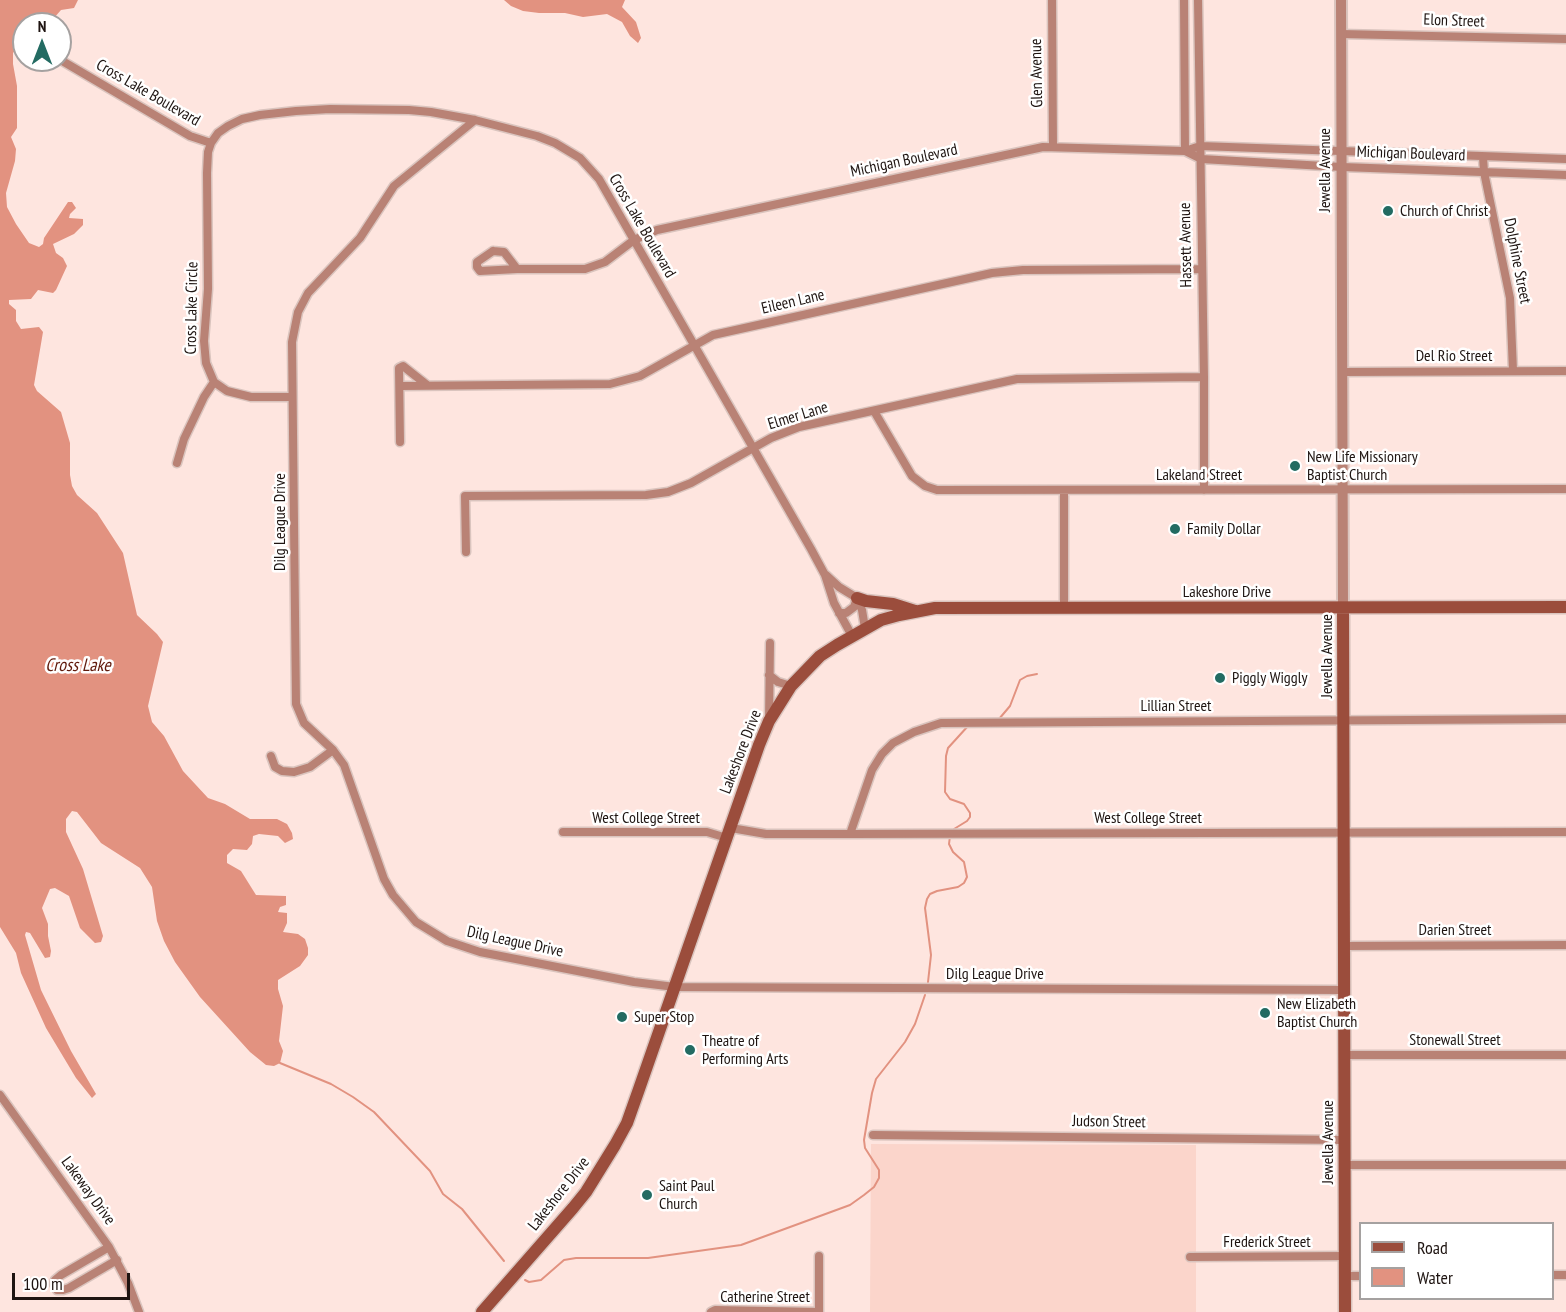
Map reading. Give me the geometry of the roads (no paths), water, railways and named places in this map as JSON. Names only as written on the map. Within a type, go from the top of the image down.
[{"type":"main road","points":[[853,596],[866,601],[893,604],[916,611]]},
{"type":"main road","name":"Lakeshore Drive","points":[[482,1312],[573,1208],[601,1169],[627,1123],[759,745],[769,721],[791,686],[820,656],[881,620],[916,611],[960,607],[1566,607]]},
{"type":"main road","name":"Jewella Avenue","points":[[1343,608],[1345,1312]]},
{"type":"street","name":"Glen Avenue","points":[[1052,0],[1053,146]]},
{"type":"street","points":[[1184,0],[1185,151]]},
{"type":"street","name":"Hassett Avenue","points":[[1198,0],[1204,377],[1203,490]]},
{"type":"street","name":"Jewella Avenue","points":[[1341,0],[1343,608]]},
{"type":"street","name":"Elon Street","points":[[1341,34],[1566,39]]},
{"type":"street","name":"Cross Lake Boulevard","points":[[72,67],[190,136],[211,143],[218,133],[242,119],[272,113],[330,109],[409,110],[475,120],[537,136],[572,152],[587,164],[599,179],[825,575],[834,603],[852,636]]},
{"type":"street","name":"Dilg League Drive","points":[[475,120],[394,186],[360,238],[308,293],[301,306],[294,332],[292,397],[295,488],[296,704],[304,723],[333,750],[344,765],[384,879],[404,909],[430,932],[447,941],[480,952],[634,982],[675,987],[1344,990]]},
{"type":"street","name":"Cross Lake Circle","points":[[211,143],[207,173],[208,289],[204,341],[206,363],[214,382]]},
{"type":"street","name":"Michigan Boulevard","points":[[517,269],[578,270],[592,267],[604,262],[634,240],[657,230],[981,159],[1053,146],[1185,151],[1200,146],[1566,159]]},
{"type":"street","name":"Michigan Boulevard","points":[[1185,151],[1200,159],[1566,175]]},
{"type":"street","name":"Dolphine Street","points":[[1483,157],[1484,172],[1510,298],[1514,371]]},
{"type":"street","name":"Eileen Lane","points":[[400,386],[610,384],[640,376],[713,335],[992,273],[1023,270],[1202,269]]},
{"type":"street","points":[[400,442],[399,368],[403,366],[427,386]]},
{"type":"street","name":"Del Rio Street","points":[[1342,372],[1566,371]]},
{"type":"street","name":"Elmer Lane","points":[[466,552],[465,496],[657,494],[691,483],[771,438],[799,427],[1017,379],[1204,377]]},
{"type":"street","points":[[177,463],[184,439],[204,397],[214,382],[227,391],[251,397],[292,397]]},
{"type":"street","name":"Lakeland Street","points":[[874,411],[907,469],[920,483],[944,490],[1566,489]]},
{"type":"street","points":[[1064,490],[1064,608]]},
{"type":"street","name":"Cross Lake Boulevard","points":[[825,575],[853,596]]},
{"type":"street","points":[[834,603],[853,596]]},
{"type":"street","points":[[839,613],[846,613],[854,607],[853,596]]},
{"type":"street","points":[[853,596],[862,610],[865,628]]},
{"type":"street","points":[[769,721],[770,643]]},
{"type":"street","points":[[769,675],[778,682],[791,686]]},
{"type":"street","name":"Lillian Street","points":[[850,834],[872,770],[878,760],[900,739],[928,726],[955,722],[1566,719]]},
{"type":"street","points":[[271,756],[275,767],[282,771],[294,772],[310,767],[333,750]]},
{"type":"street","name":"West College Street","points":[[563,832],[850,834],[1566,832]]},
{"type":"street","name":"Darien Street","points":[[1344,945],[1566,945]]},
{"type":"street","name":"Stonewall Street","points":[[1344,1055],[1566,1055]]},
{"type":"street","name":"Lakeway Drive","points":[[0,1095],[109,1247],[128,1282],[139,1312]]},
{"type":"street","name":"Judson Street","points":[[873,1135],[1345,1140]]},
{"type":"street","points":[[1345,1165],[1566,1165]]},
{"type":"street","points":[[109,1247],[61,1275],[55,1280],[57,1290],[69,1288],[117,1260]]},
{"type":"street","points":[[819,1256],[819,1312]]},
{"type":"street","name":"Frederick Street","points":[[1190,1257],[1345,1256]]},
{"type":"street","points":[[1345,1276],[1359,1276]]},
{"type":"street","name":"Catherine Street","points":[[711,1312],[715,1310],[819,1312]]},
{"type":"water","name":"Cross Lake","points":[[0,0],[78,0],[74,8],[59,12],[12,12],[12,72],[14,72],[17,86],[17,128],[11,137],[16,149],[6,193],[7,207],[29,243],[39,247],[68,202],[72,202],[76,208],[69,218],[83,219],[83,225],[74,234],[53,244],[56,253],[63,258],[67,266],[56,290],[53,293],[38,290],[31,299],[9,300],[9,304],[16,310],[16,321],[21,329],[39,327],[43,332],[34,385],[37,391],[61,412],[70,443],[72,486],[77,495],[97,513],[123,553],[137,615],[163,642],[148,706],[152,722],[164,736],[183,771],[208,798],[225,804],[250,819],[277,819],[287,824],[292,833],[293,839],[285,843],[278,836],[259,834],[253,836],[252,844],[247,850],[233,849],[227,855],[227,863],[241,871],[256,895],[286,896],[286,905],[280,907],[278,912],[287,913],[287,923],[283,932],[298,934],[305,939],[308,948],[308,955],[300,966],[278,980],[283,1006],[279,1041],[283,1051],[280,1063],[274,1066],[266,1065],[250,1052],[200,997],[175,962],[164,941],[157,921],[152,887],[140,868],[101,843],[77,812],[72,811],[66,819],[66,832],[83,869],[103,936],[101,942],[95,943],[80,928],[69,896],[55,888],[50,889],[42,908],[48,924],[50,957],[45,958],[30,933],[26,932],[25,935],[41,990],[71,1051],[96,1094],[92,1098],[76,1078],[46,1028],[21,973],[16,953],[0,927]]},
{"type":"water","points":[[504,0],[625,0],[622,7],[636,22],[641,38],[638,43],[630,36],[622,22],[607,14],[583,17],[565,13],[523,11]]},
{"type":"waterway","points":[[999,719],[1010,706],[1020,680],[1037,674]]},
{"type":"waterway","points":[[954,829],[967,821],[970,813],[964,804],[950,799],[945,792],[946,756],[948,748],[968,726]]},
{"type":"waterway","points":[[928,982],[931,955],[925,908],[927,899],[930,894],[937,891],[958,887],[967,877],[964,862],[953,852],[949,844],[950,836]]},
{"type":"waterway","points":[[525,1280],[529,1282],[541,1280],[564,1260],[576,1258],[648,1258],[741,1245],[850,1205],[874,1187],[879,1178],[879,1170],[865,1148],[864,1140],[872,1093],[876,1079],[905,1042],[915,1024],[925,995]]},
{"type":"waterway","points":[[280,1063],[331,1084],[374,1112],[430,1171],[443,1194],[462,1209],[504,1261]]},
{"type":"place","name":"Church of Christ","points":[[1388,211]]},
{"type":"place","name":"New Life Missionary Baptist Church","points":[[1295,466]]},
{"type":"place","name":"Family Dollar","points":[[1175,529]]},
{"type":"place","name":"Piggly Wiggly","points":[[1220,678]]},
{"type":"place","name":"New Elizabeth Baptist Church","points":[[1265,1013]]},
{"type":"place","name":"Super Stop","points":[[622,1017]]},
{"type":"place","name":"Theatre of Performing Arts","points":[[690,1050]]},
{"type":"place","name":"Saint Paul Church","points":[[647,1195]]}]
